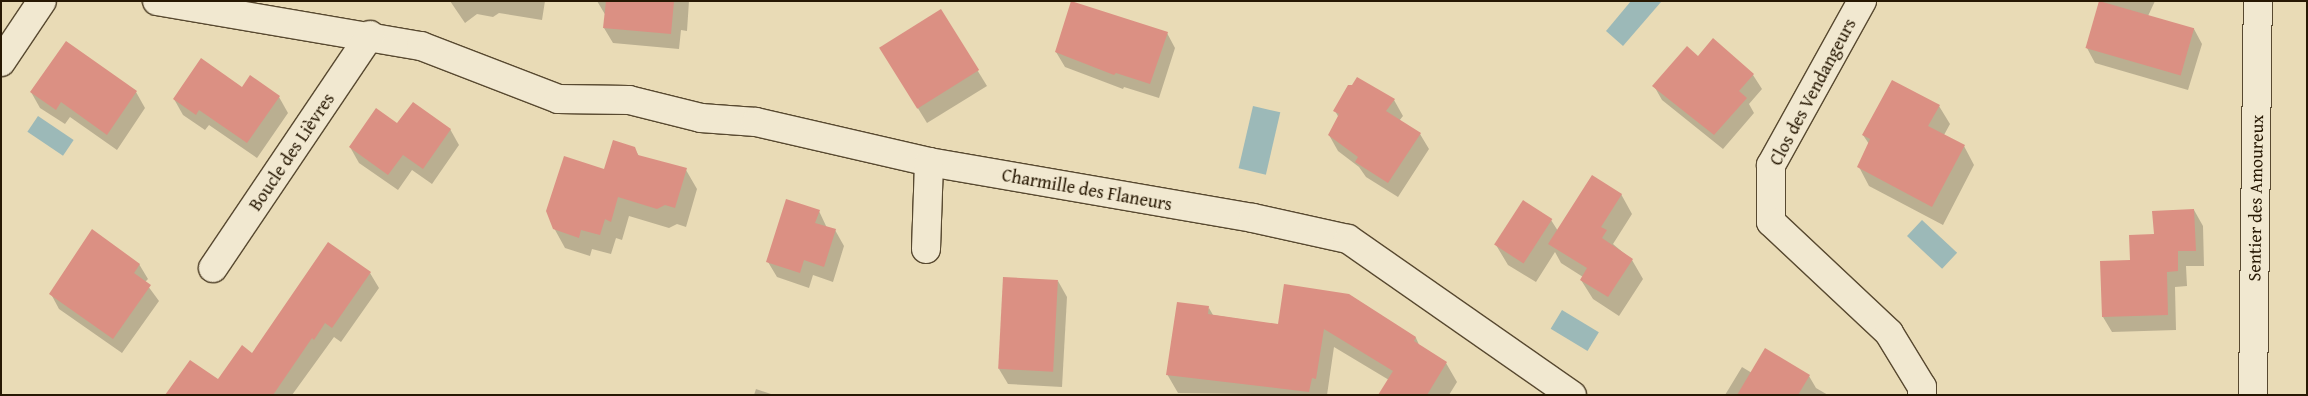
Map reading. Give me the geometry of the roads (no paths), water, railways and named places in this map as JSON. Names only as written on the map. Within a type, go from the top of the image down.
[{"type":"street","points":[[1,62],[42,1]]},
{"type":"street","points":[[157,1],[370,35]]},
{"type":"street","name":"Clos des Vendangeurs","points":[[1862,1],[1771,165],[1772,222],[1889,333],[1922,388],[1922,395]]},
{"type":"street","name":"Sentier des Amoureux","points":[[2253,395],[2258,1]]},
{"type":"street","name":"Charmille des Flaneurs","points":[[370,35],[420,46],[558,98],[629,100],[701,118],[756,122],[929,162],[1254,218],[1348,239],[1572,395]]},
{"type":"street","name":"Boucle des Lièvres","points":[[213,268],[370,35]]},
{"type":"street","points":[[926,249],[929,162]]},
{"type":"water","points":[[1631,1],[1661,2],[1623,46],[1606,31]]},
{"type":"water","points":[[1253,106],[1280,112],[1266,175],[1239,168]]},
{"type":"water","points":[[38,116],[74,140],[63,156],[27,132]]},
{"type":"water","points":[[1922,220],[1957,253],[1942,269],[1907,236]]},
{"type":"water","points":[[1562,310],[1599,332],[1588,351],[1551,329]]}]
